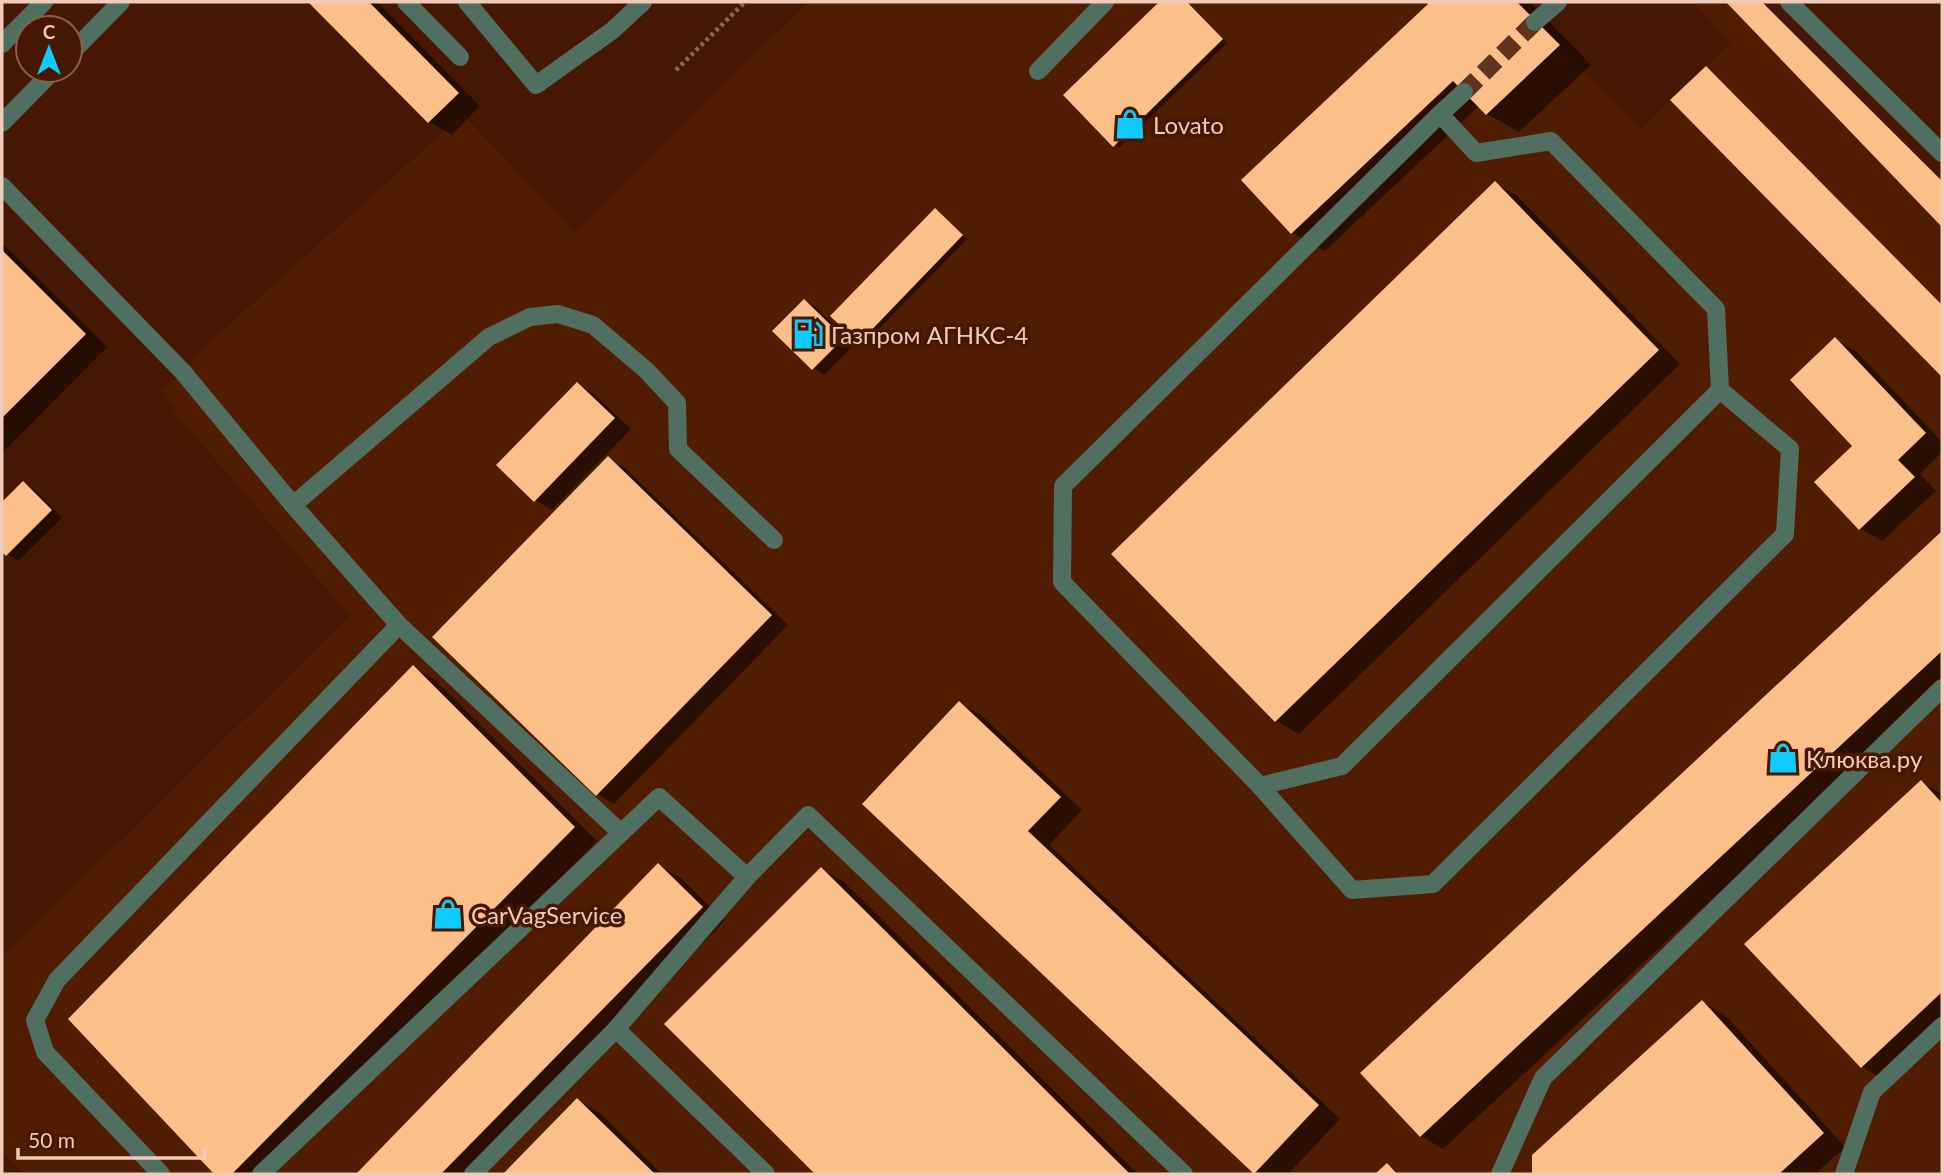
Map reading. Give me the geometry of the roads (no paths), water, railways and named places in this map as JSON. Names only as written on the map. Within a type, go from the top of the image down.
[{"type":"street","points":[[2,44],[44,2]]},
{"type":"street","points":[[84,40],[121,2]]},
{"type":"street","points":[[406,2],[460,57]]},
{"type":"street","points":[[467,2],[536,85],[614,30],[643,2]]},
{"type":"street","points":[[1038,71],[1105,2]]},
{"type":"street","points":[[1535,22],[1558,2]]},
{"type":"street","points":[[1789,2],[1941,148]]},
{"type":"street","points":[[2,123],[40,84]]},
{"type":"street","points":[[1440,114],[1475,153],[1551,141],[1716,309],[1720,390],[1790,449],[1785,534],[1433,884],[1352,890],[1260,786],[1062,582],[1063,486],[1440,114],[1464,92]]},
{"type":"street","points":[[2,186],[183,372],[293,505],[399,625],[621,833]]},
{"type":"street","points":[[293,505],[489,337],[530,317],[558,314],[593,325],[646,370],[677,403],[678,449],[774,540]]},
{"type":"street","points":[[1260,786],[1342,766],[1720,390]]},
{"type":"street","points":[[161,1174],[45,1052],[35,1020],[57,980],[399,625]]},
{"type":"street","points":[[1500,1174],[1544,1078],[1942,688]]},
{"type":"street","points":[[261,1174],[659,796],[747,877]]},
{"type":"street","points":[[473,1174],[615,1029],[747,877],[808,815],[1184,1174]]},
{"type":"street","points":[[1844,1174],[1872,1092],[1942,1026]]},
{"type":"street","points":[[615,1029],[765,1174]]},
{"type":"tunnel","points":[[1464,92],[1535,22]]},
{"type":"place","name":"Lovato","points":[[1130,124]]},
{"type":"place","name":"Газпром АГНКС-4","points":[[808,334]]},
{"type":"place","name":"Клюква.ру","points":[[1783,758]]},
{"type":"place","name":"CarVagService","points":[[448,914]]}]
